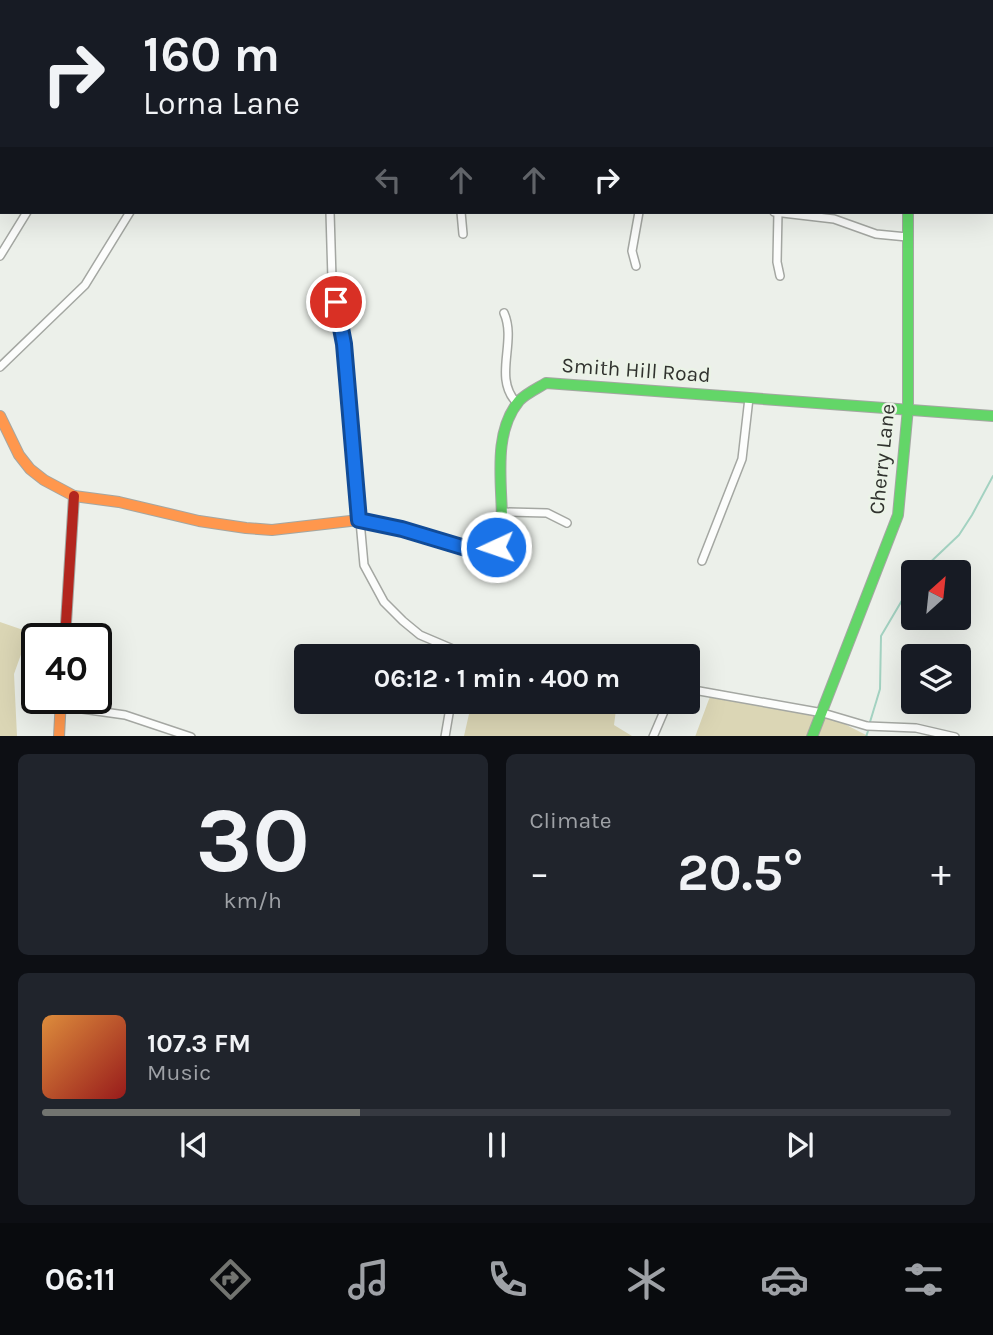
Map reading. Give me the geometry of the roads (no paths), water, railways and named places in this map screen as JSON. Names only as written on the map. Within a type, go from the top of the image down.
[{"type":"street","points":[[0,256],[26,214]]},
{"type":"street","points":[[0,367],[85,285],[129,214]]},
{"type":"street","points":[[330,214],[332,279],[344,344],[364,565],[384,602],[420,635],[438,644]]},
{"type":"street","points":[[461,214],[463,234]]},
{"type":"street","points":[[636,266],[632,251],[639,214]]},
{"type":"street","points":[[776,214],[777,262],[780,276]]},
{"type":"street","points":[[793,214],[834,219],[876,234],[908,237]]},
{"type":"street","name":"Cherry Lane","points":[[812,736],[898,515],[908,408],[908,214]]},
{"type":"street","points":[[0,416],[18,453],[30,469],[74,496],[120,502],[199,521],[246,528],[272,530],[359,520],[402,529],[482,553],[489,552],[500,540],[502,437],[508,415],[516,402],[505,384],[509,329],[504,313]]},
{"type":"street","name":"Smith Hill Road","points":[[516,402],[534,388],[546,383],[993,416]]},
{"type":"street","points":[[702,561],[742,459],[749,398]]},
{"type":"street","points":[[66,623],[74,496]]},
{"type":"street","points":[[502,512],[547,513],[566,523]]},
{"type":"street","points":[[700,690],[823,713],[867,726],[916,727],[951,736]]},
{"type":"street","points":[[112,712],[188,736]]},
{"type":"street","points":[[59,736],[60,714]]},
{"type":"street","points":[[445,736],[449,714]]},
{"type":"street","points":[[653,736],[663,714]]},
{"type":"waterway","points":[[933,560],[959,535],[993,476]]},
{"type":"waterway","points":[[870,722],[880,689],[881,636],[901,602]]},
{"type":"waterway","points":[[866,736],[869,728]]}]
